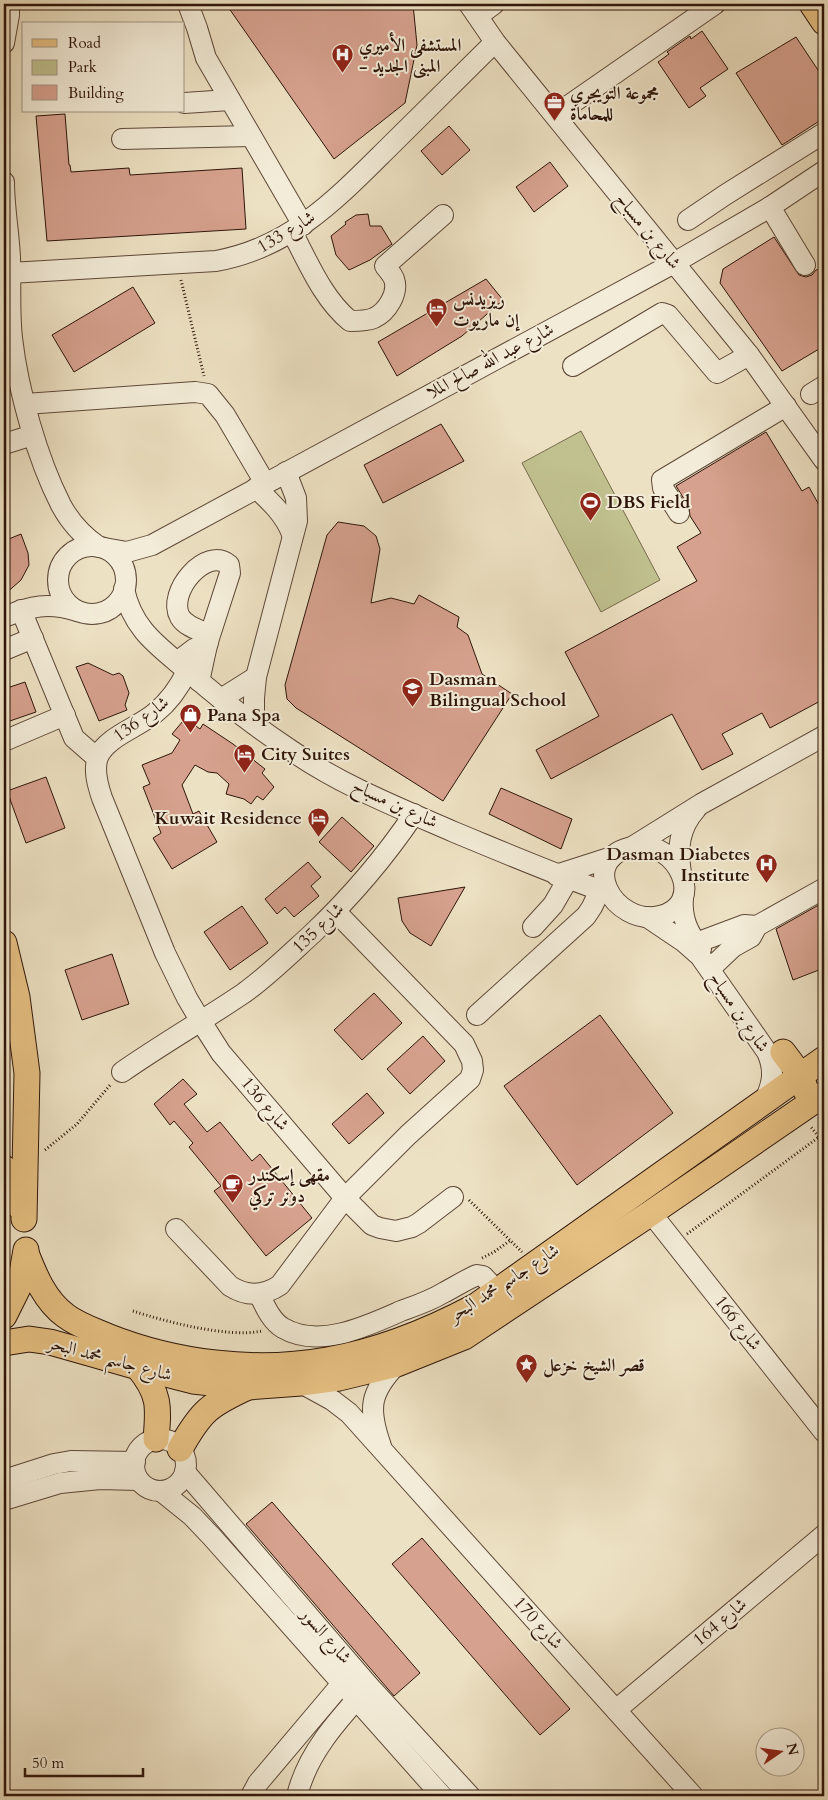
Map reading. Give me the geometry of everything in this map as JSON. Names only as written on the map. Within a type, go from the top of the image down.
[{"type":"main road","points":[[812,4],[824,22]]},
{"type":"main road","points":[[4,943],[17,997],[27,1073],[14,1167],[24,1218],[26,1253],[20,1284],[4,1316]]},
{"type":"main road","points":[[783,1052],[800,1076],[806,1090],[806,1096],[800,1112]]},
{"type":"main road","name":"شارع جاسم محمد البحر","points":[[26,1253],[41,1288],[65,1316],[86,1328],[125,1343],[171,1356],[232,1364],[269,1366],[325,1361],[393,1344],[444,1323],[476,1306],[824,1059]]},
{"type":"main road","name":"شارع جاسم محمد البحر","points":[[4,1343],[29,1339],[50,1342],[194,1381],[248,1387],[339,1378],[397,1364],[464,1338],[824,1094]]},
{"type":"main road","points":[[138,1367],[149,1381],[158,1407],[156,1439]]},
{"type":"main road","points":[[182,1461],[197,1419],[224,1398],[248,1387]]},
{"type":"street","points":[[4,43],[10,4]]},
{"type":"street","points":[[188,4],[206,58],[251,136],[297,228],[327,295],[337,309],[350,321],[375,318],[393,299],[395,289],[394,278],[385,266],[443,216]]},
{"type":"street","points":[[473,10],[494,4]]},
{"type":"street","points":[[555,115],[714,4]]},
{"type":"street","name":"شارع بن مسباح","points":[[473,10],[495,42],[749,355],[824,460]]},
{"type":"street","name":"شارع 133","points":[[10,273],[177,264],[241,256],[263,248],[297,228],[337,198],[495,42]]},
{"type":"street","points":[[185,103],[230,100]]},
{"type":"street","points":[[688,220],[724,195],[824,133]]},
{"type":"street","points":[[122,139],[251,136]]},
{"type":"street","name":"شارع عبد الله صالح الملا","points":[[101,547],[127,552],[152,545],[674,263],[770,207],[824,171]]},
{"type":"street","points":[[4,182],[12,337],[33,435],[61,505],[67,538],[66,552],[58,582],[61,595],[69,606],[84,613]]},
{"type":"street","points":[[724,195],[743,223]]},
{"type":"street","points":[[770,207],[805,265]]},
{"type":"street","points":[[573,366],[662,313],[668,315],[717,373],[749,355]]},
{"type":"street","points":[[25,404],[196,392],[208,394],[225,415],[261,486],[288,524],[292,534]]},
{"type":"street","points":[[679,513],[663,488],[662,480],[786,406]]},
{"type":"street","points":[[4,444],[33,435]]},
{"type":"street","points":[[254,724],[256,677],[292,534],[297,521],[296,498],[286,472]]},
{"type":"street","points":[[13,614],[50,605],[84,613],[108,610],[118,601],[125,587],[125,573],[121,563],[114,554],[88,540],[61,505]]},
{"type":"street","name":"شارع عبد الله صالح الملا","points":[[125,587],[134,564],[152,545]]},
{"type":"street","points":[[13,614],[46,589],[69,555],[78,549],[88,546],[101,547]]},
{"type":"street","name":"شارع بن مسباح","points":[[125,587],[130,610],[138,626],[150,640]]},
{"type":"street","name":"شارع بن مسباح","points":[[84,613],[118,622],[150,640],[220,699],[293,752],[364,791],[562,877],[604,891]]},
{"type":"street","points":[[13,614],[33,638],[74,738],[98,758]]},
{"type":"street","points":[[4,650],[33,638]]},
{"type":"street","points":[[209,638],[206,657],[188,671],[194,649],[209,638]]},
{"type":"street","name":"شارع 136","points":[[188,671],[172,698],[154,714],[107,743],[98,758],[96,775],[102,798],[165,953],[187,998],[221,1053],[345,1198],[372,1225],[396,1231],[412,1227],[459,1196]]},
{"type":"street","points":[[220,699],[256,677]]},
{"type":"street","points":[[4,740],[65,715]]},
{"type":"street","points":[[477,1015],[586,916],[604,891],[603,872],[606,863],[612,857],[632,847],[701,804],[824,736]]},
{"type":"street","points":[[680,873],[678,850],[682,833],[687,819],[701,804]]},
{"type":"street","name":"شارع 135","points":[[122,1072],[243,993],[268,974],[336,912],[380,861],[414,814]]},
{"type":"street","points":[[604,891],[627,911],[648,917],[672,912],[678,906],[683,897],[684,884],[673,860],[662,851],[644,846],[632,847]]},
{"type":"street","points":[[531,924],[562,877],[612,857]]},
{"type":"street","points":[[714,965],[733,947],[751,937],[758,926],[823,889]]},
{"type":"street","name":"شارع بن مسباح","points":[[683,897],[683,918],[686,928],[774,1044],[783,1052],[798,1057],[807,1058],[824,1055]]},
{"type":"street","points":[[176,1229],[230,1286],[244,1293],[259,1294],[273,1290],[280,1285],[345,1198],[408,1135],[470,1079],[473,1066],[471,1056],[464,1044],[336,912]]},
{"type":"street","name":"شارع بن مسباح","points":[[648,917],[684,942],[700,956],[766,1052],[773,1067],[771,1087],[763,1104]]},
{"type":"street","points":[[696,943],[744,925],[758,926]]},
{"type":"street","name":"شارع 166","points":[[651,1213],[824,1432]]},
{"type":"street","points":[[259,1294],[267,1312],[283,1328],[302,1334],[333,1335],[368,1325],[441,1294],[477,1275],[483,1276],[497,1291]]},
{"type":"street","points":[[325,1361],[330,1350],[333,1335]]},
{"type":"street","name":"شارع 170","points":[[383,1450],[374,1419],[374,1399],[383,1378],[397,1364]]},
{"type":"street","name":"شارع 170","points":[[302,1383],[341,1406],[383,1450],[693,1796]]},
{"type":"street","points":[[4,1480],[54,1464],[70,1461],[136,1471],[150,1489],[161,1491],[176,1486],[182,1461],[168,1441],[156,1439],[141,1448],[136,1471]]},
{"type":"street","name":"شارع السور","points":[[182,1461],[442,1796]]},
{"type":"street","points":[[4,1500],[60,1483],[100,1479],[136,1471]]},
{"type":"street","name":"شارع السور","points":[[161,1491],[192,1516],[349,1676]]},
{"type":"street","name":"شارع 164","points":[[616,1710],[824,1535]]},
{"type":"street","points":[[251,1796],[258,1782],[349,1676]]},
{"type":"street","points":[[297,1796],[302,1778],[326,1735],[363,1693]]},
{"type":"street","name":"شارع السور","points":[[363,1693],[470,1796]]},
{"type":"path","points":[[177,264],[208,394]]},
{"type":"path","points":[[14,1167],[77,1124],[122,1072]]},
{"type":"path","points":[[675,1243],[818,1137],[800,1112]]},
{"type":"path","points":[[459,1196],[511,1240],[535,1264]]},
{"type":"path","points":[[477,1261],[511,1240]]},
{"type":"path","points":[[133,1311],[182,1325],[207,1329],[258,1332],[283,1328]]},
{"type":"green space","name":"DBS Field","points":[[581,431],[660,580],[601,612],[522,463]]},
{"type":"building","name":"المستشفى الأميري - المبنى الجديد","points":[[226,4],[413,4],[417,45],[405,103],[334,159]]},
{"type":"building","points":[[702,31],[728,69],[700,88],[706,96],[689,108],[658,62],[669,54],[667,52],[690,36],[691,39]]},
{"type":"building","points":[[796,37],[824,79],[824,118],[782,145],[736,73]]},
{"type":"building","points":[[65,114],[71,172],[129,168],[130,175],[242,168],[246,229],[47,241],[36,116]]},
{"type":"building","points":[[449,126],[470,150],[442,175],[421,151]]},
{"type":"building","points":[[550,162],[568,186],[534,212],[516,187]]},
{"type":"building","points":[[368,214],[370,226],[381,226],[392,244],[370,260],[349,270],[336,255],[331,236],[346,224],[345,222],[356,215]]},
{"type":"building","points":[[774,237],[799,275],[806,277],[812,275],[816,270],[824,268],[824,346],[782,371],[720,283],[723,269]]},
{"type":"building","name":"ريزيدنس إن ماريوت","points":[[486,279],[503,300],[462,336],[397,376],[378,342]]},
{"type":"building","points":[[133,287],[155,323],[74,372],[52,335]]},
{"type":"building","points":[[441,424],[464,461],[383,503],[364,465]]},
{"type":"building","points":[[766,432],[802,491],[809,487],[824,514],[824,699],[770,728],[762,713],[722,734],[733,754],[702,770],[672,714],[551,779],[536,750],[599,716],[565,652],[697,581],[677,547],[701,533],[690,516],[689,507],[676,486]]},
{"type":"building","name":"Dasman Bilingual School","points":[[338,522],[364,526],[376,536],[380,549],[371,603],[391,598],[414,604],[419,595],[459,617],[457,627],[468,635],[482,674],[512,694],[443,801],[296,708],[287,699],[285,685],[327,535]]},
{"type":"building","points":[[21,534],[28,553],[29,565],[21,580],[4,595],[4,541]]},
{"type":"building","points":[[88,663],[113,675],[119,673],[123,676],[129,693],[125,705],[127,710],[99,721],[76,667]]},
{"type":"building","points":[[25,682],[36,712],[4,723],[4,689]]},
{"type":"building","points":[[183,721],[190,726],[192,723],[200,729],[203,724],[233,744],[265,769],[262,773],[274,787],[263,800],[257,796],[251,804],[244,799],[226,794],[229,784],[217,773],[208,772],[195,765],[182,785],[193,814],[199,811],[217,842],[172,869],[153,838],[161,833],[143,787],[150,784],[142,765],[172,753],[180,740],[172,734]]},
{"type":"building","points":[[46,777],[65,828],[26,843],[7,791]]},
{"type":"building","points":[[501,788],[572,819],[561,849],[489,814]]},
{"type":"building","points":[[342,817],[374,846],[351,872],[319,842]]},
{"type":"building","points":[[308,862],[321,877],[311,886],[319,896],[294,917],[285,907],[277,914],[265,899]]},
{"type":"building","points":[[465,887],[431,946],[410,933],[402,921],[398,898]]},
{"type":"building","points":[[824,902],[824,968],[793,980],[776,929]]},
{"type":"building","points":[[242,906],[268,943],[230,970],[204,932]]},
{"type":"building","points":[[112,954],[129,1004],[82,1020],[65,970]]},
{"type":"building","points":[[374,993],[402,1023],[362,1060],[334,1030]]},
{"type":"building","points":[[600,1015],[673,1113],[577,1185],[504,1086]]},
{"type":"building","points":[[423,1036],[445,1061],[410,1094],[387,1069]]},
{"type":"building","points":[[183,1079],[197,1094],[184,1104],[207,1132],[220,1122],[252,1161],[260,1154],[312,1218],[266,1256],[214,1191],[221,1186],[189,1147],[193,1143],[174,1121],[170,1125],[154,1104]]},
{"type":"building","points":[[367,1093],[384,1113],[349,1144],[332,1124]]},
{"type":"building","points":[[272,1502],[420,1673],[394,1696],[246,1524]]},
{"type":"building","points":[[422,1538],[570,1709],[540,1735],[392,1564]]},
{"type":"place","name":"المستشفى الأميري - المبنى الجديد","points":[[343,74]]},
{"type":"place","name":"مجموعة التويجري للمحاماة","points":[[554,122]]},
{"type":"place","name":"ريزيدنس إن ماريوت","points":[[437,328]]},
{"type":"place","name":"DBS Field","points":[[591,521]]},
{"type":"place","name":"Dasman Bilingual School","points":[[413,708]]},
{"type":"place","name":"Pana Spa","points":[[191,734]]},
{"type":"place","name":"City Suites","points":[[245,773]]},
{"type":"place","name":"Kuwait Residence","points":[[318,837]]},
{"type":"place","name":"Dasman Diabetes Institute","points":[[766,883]]},
{"type":"place","name":"مقهى إسكندر دونر تركي","points":[[233,1204]]},
{"type":"place","name":"قصر الشيخ خزعل","points":[[527,1384]]}]
